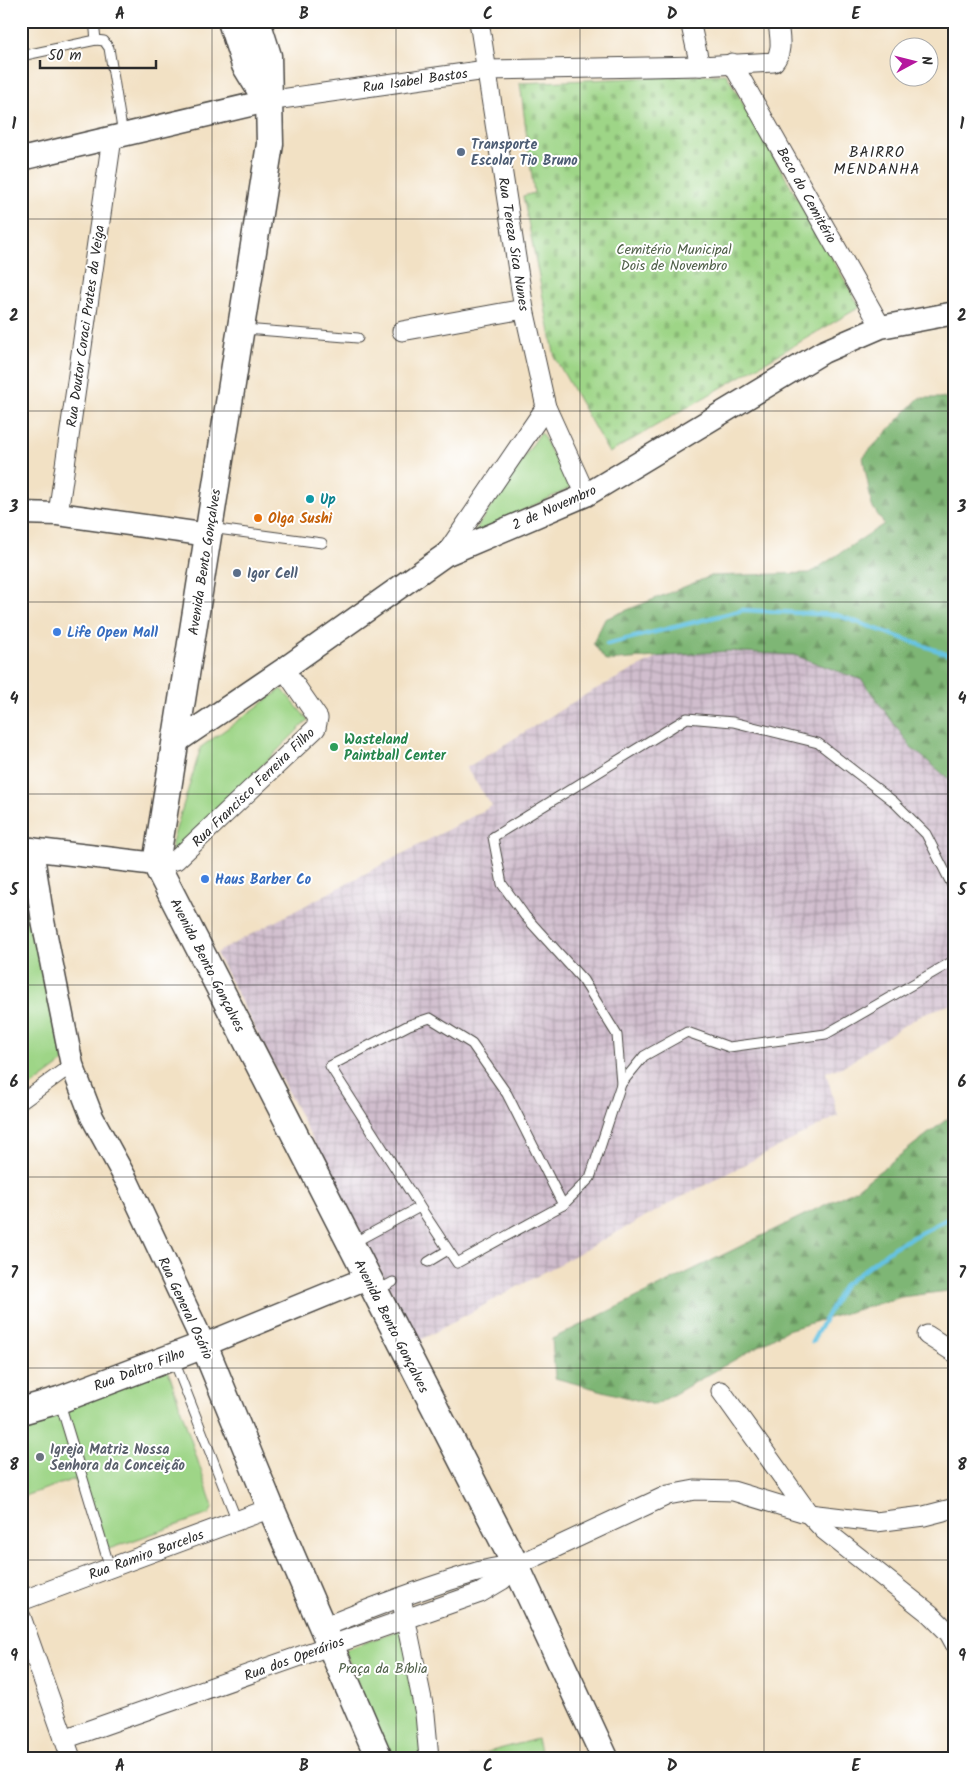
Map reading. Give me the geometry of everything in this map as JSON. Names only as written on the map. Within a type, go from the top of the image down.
[{"type":"main road","name":"Avenida Bento Gonçalves","points":[[231,21],[245,65],[268,101]]},
{"type":"main road","name":"Avenida Bento Gonçalves","points":[[257,21],[268,56],[270,144],[156,864],[350,1244],[378,1284],[516,1566],[605,1758]]},
{"type":"main road","name":"Rua Daltro Filho","points":[[21,1411],[59,1400],[204,1345]]},
{"type":"main road","name":"Rua General Osório","points":[[204,1345],[271,1508],[328,1636],[379,1758]]},
{"type":"street","name":"Rua Tereza Sica Nunes","points":[[479,21],[524,309],[546,407],[586,495]]},
{"type":"street","points":[[690,21],[700,66]]},
{"type":"street","name":"Rua Isabel Bastos","points":[[21,159],[268,101],[486,70],[700,66],[774,62],[779,56],[781,48],[778,21]]},
{"type":"street","name":"Beco do Cemitério","points":[[732,63],[881,327]]},
{"type":"street","name":"Rua Doutor Coraci Prates da Veiga","points":[[58,514],[118,136]]},
{"type":"street","points":[[402,331],[524,309]]},
{"type":"street","name":"2 de Novembro","points":[[175,743],[284,669],[445,555],[586,495],[823,352],[881,327],[955,313]]},
{"type":"street","points":[[445,555],[546,407]]},
{"type":"street","points":[[21,513],[58,514],[210,531]]},
{"type":"street","name":"Rua Francisco Ferreira Filho","points":[[156,864],[176,860],[316,728],[318,718],[284,669]]},
{"type":"street","points":[[27,848],[156,864]]},
{"type":"street","name":"Rua General Osório","points":[[27,848],[72,1065],[92,1117],[128,1183],[204,1345]]},
{"type":"street","points":[[21,1102],[72,1065]]},
{"type":"street","name":"Rua Daltro Filho","points":[[204,1345],[378,1284]]},
{"type":"street","points":[[927,1335],[955,1353]]},
{"type":"street","points":[[721,1391],[809,1514],[824,1530],[930,1614],[949,1633],[955,1644]]},
{"type":"street","points":[[782,1477],[785,1492],[782,1506]]},
{"type":"street","name":"Rua dos Operários","points":[[328,1636],[407,1618],[480,1593],[502,1580],[516,1566],[668,1495],[695,1490],[733,1491],[809,1514],[876,1522],[924,1516],[955,1508]]},
{"type":"street","name":"Rua Ramiro Barcelos","points":[[21,1601],[271,1508]]},
{"type":"street","name":"Rua dos Operários","points":[[64,1739],[328,1636],[399,1597],[475,1572],[498,1566],[516,1566]]},
{"type":"street","points":[[399,1597],[407,1618],[425,1714],[429,1758]]},
{"type":"street","points":[[21,1617],[71,1758]]},
{"type":"lane","points":[[94,21],[96,40]]},
{"type":"lane","points":[[21,56],[96,40],[104,41],[108,48],[118,136]]},
{"type":"lane","points":[[241,328],[358,338]]},
{"type":"lane","points":[[210,531],[322,543]]},
{"type":"lane","points":[[621,1084],[617,1034],[583,980],[525,916],[502,884],[493,837],[687,718],[733,722],[818,743],[893,801],[926,834],[955,891]]},
{"type":"lane","points":[[563,1206],[507,1094],[477,1051],[472,1044],[430,1018],[408,1024],[330,1066],[457,1263],[563,1206],[590,1178],[621,1084],[644,1056],[687,1032],[729,1047],[826,1034],[955,960]]},
{"type":"lane","points":[[350,1244],[420,1207]]},
{"type":"lane","points":[[428,1262],[448,1250]]},
{"type":"lane","points":[[173,1356],[237,1521]]},
{"type":"lane","points":[[59,1400],[110,1568]]},
{"type":"shaded area","points":[[728,651],[794,655],[862,680],[911,747],[955,784],[955,1003],[925,1013],[898,1029],[845,1066],[826,1072],[838,1116],[676,1200],[417,1342],[216,953],[492,806],[466,768],[590,692],[660,656]]},
{"type":"green space","name":"Cemitério Municipal Dois de Novembro","points":[[726,74],[860,307],[609,453],[555,358],[523,196],[534,193],[520,83]]},
{"type":"green space","points":[[919,398],[955,398],[955,784],[911,747],[862,680],[794,655],[728,651],[606,661],[593,643],[605,619],[711,576],[810,573],[884,524],[872,506],[863,457]]},
{"type":"green space","points":[[541,432],[570,488],[472,535]]},
{"type":"green space","points":[[282,689],[308,720],[172,855],[172,842],[201,747]]},
{"type":"green space","points":[[21,860],[23,861],[64,1062],[21,1094]]},
{"type":"green space","points":[[955,1113],[955,1290],[901,1297],[787,1330],[655,1405],[555,1378],[552,1339],[855,1190]]},
{"type":"green space","points":[[168,1370],[213,1507],[209,1514],[103,1551],[75,1479],[21,1497],[21,1421]]},
{"type":"green space","name":"Praça da Bíblia","points":[[407,1627],[425,1758],[386,1758],[345,1650]]},
{"type":"green space","points":[[537,1739],[542,1758],[469,1758],[469,1757]]},
{"type":"waterway","points":[[607,644],[743,610],[837,615],[955,657]]},
{"type":"waterway","points":[[812,1342],[844,1285],[894,1247],[955,1215]]},
{"type":"place","name":"Transporte Escolar Tio Bruno","points":[[461,152]]},
{"type":"place","name":"Up","points":[[310,499]]},
{"type":"place","name":"Olga Sushi","points":[[258,518]]},
{"type":"place","name":"Igor Cell","points":[[237,573]]},
{"type":"place","name":"Life Open Mall","points":[[57,632]]},
{"type":"place","name":"Wasteland Paintball Center","points":[[334,747]]},
{"type":"place","name":"Haus Barber Co","points":[[205,879]]},
{"type":"place","name":"Igreja Matriz Nossa Senhora da Conceição","points":[[40,1457]]},
{"type":"district","name":"BAIRRO MENDANHA","points":[[877,160]]}]
